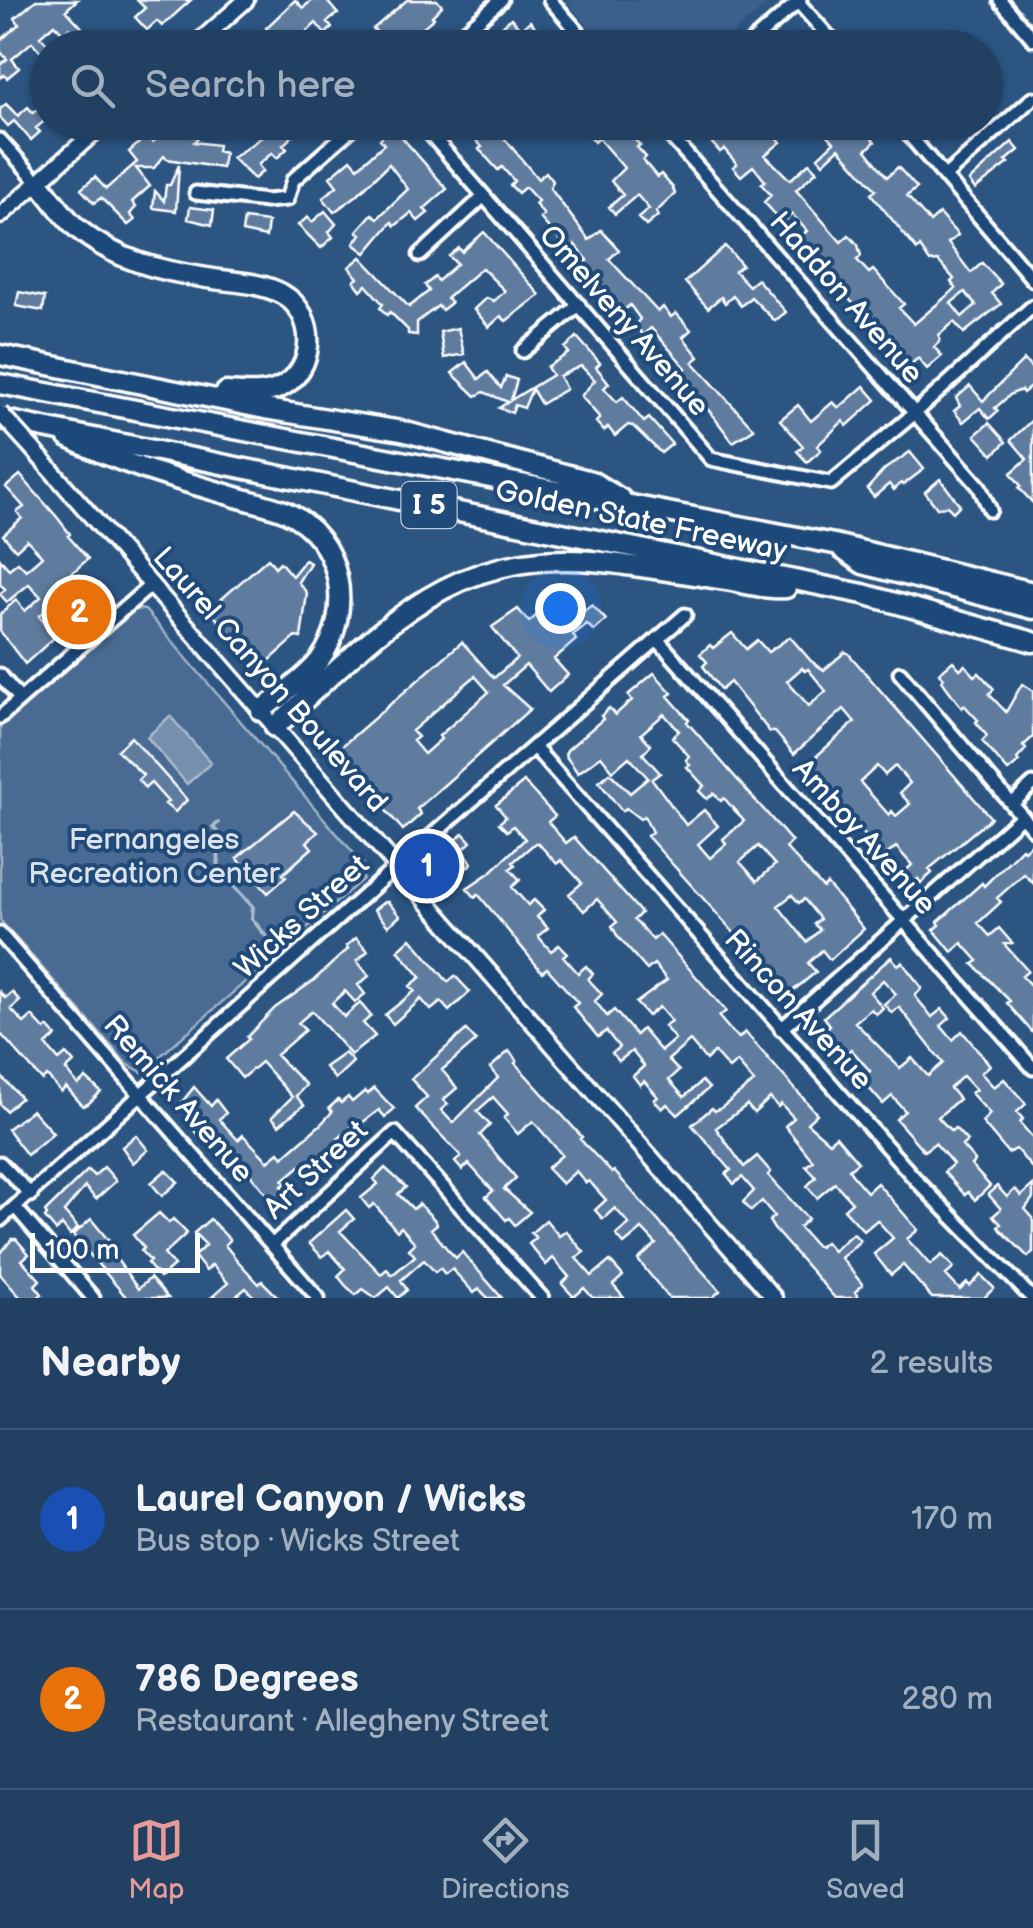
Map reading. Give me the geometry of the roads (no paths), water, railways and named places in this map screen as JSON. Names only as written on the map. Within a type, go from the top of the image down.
[{"type":"highway","points":[[38,182],[78,229],[126,259],[169,272],[283,294],[305,316],[310,347],[299,375],[278,389],[253,394],[176,389]]},
{"type":"highway","points":[[0,355],[265,410],[402,431],[591,481],[630,505]]},
{"type":"highway","name":"Golden State Freeway","points":[[0,384],[834,544],[1033,592]]},
{"type":"highway","name":"Golden State Freeway","points":[[0,416],[864,594],[1033,642]]},
{"type":"highway","points":[[44,426],[111,460],[286,512],[314,532],[325,546],[340,587],[340,612],[334,634],[316,664],[262,712]]},
{"type":"highway","points":[[834,544],[863,564],[1033,609]]},
{"type":"highway","points":[[275,728],[404,612],[449,584],[489,569],[547,559],[585,559],[780,589],[814,584]]},
{"type":"highway","points":[[864,594],[900,581],[1033,617]]},
{"type":"main road","points":[[212,30],[246,0]]},
{"type":"main road","points":[[0,216],[86,140]]},
{"type":"main road","name":"Laurel Canyon Boulevard","points":[[0,416],[774,1298]]},
{"type":"street","points":[[467,30],[501,0]]},
{"type":"street","points":[[550,0],[576,30]]},
{"type":"street","points":[[765,30],[799,0],[823,30]]},
{"type":"street","points":[[1000,0],[1033,38]]},
{"type":"street","points":[[1003,125],[1033,98]]},
{"type":"street","points":[[0,140],[38,182]]},
{"type":"street","points":[[196,193],[266,201],[288,198],[293,180],[339,140]]},
{"type":"street","name":"Omelveny Avenue","points":[[435,140],[711,459],[831,483],[915,413]]},
{"type":"street","name":"Haddon Avenue","points":[[673,140],[980,486],[990,510]]},
{"type":"street","points":[[913,140],[1033,280]]},
{"type":"street","points":[[944,177],[986,140]]},
{"type":"street","points":[[420,255],[483,197]]},
{"type":"street","points":[[523,352],[579,304]]},
{"type":"street","points":[[915,413],[1033,306]]},
{"type":"street","points":[[0,717],[151,585]]},
{"type":"street","name":"Wicks Street","points":[[0,1220],[685,616]]},
{"type":"street","name":"Amboy Avenue","points":[[658,640],[1033,1068]]},
{"type":"street","points":[[900,673],[1033,829]]},
{"type":"street","points":[[0,676],[20,699]]},
{"type":"street","name":"Rincon Avenue","points":[[534,747],[917,1181],[1032,1298]]},
{"type":"street","points":[[1012,804],[1033,784]]},
{"type":"street","points":[[781,1029],[1022,816]]},
{"type":"street","name":"Remick Avenue","points":[[0,934],[318,1298]]},
{"type":"street","name":"Art Street","points":[[272,1245],[394,1133],[542,1298]]},
{"type":"street","points":[[0,1163],[31,1195]]},
{"type":"street","points":[[15,1208],[93,1298]]},
{"type":"waterway","points":[[218,823],[213,827],[217,832],[219,870],[253,907],[252,919],[276,948]]},
{"type":"place","name":"786 Degrees","points":[[79,612]]},
{"type":"place","name":"Laurel Canyon / Wicks","points":[[427,866]]},
{"type":"park label","name":"Fernangeles Recreation Center","points":[[154,857]]}]
